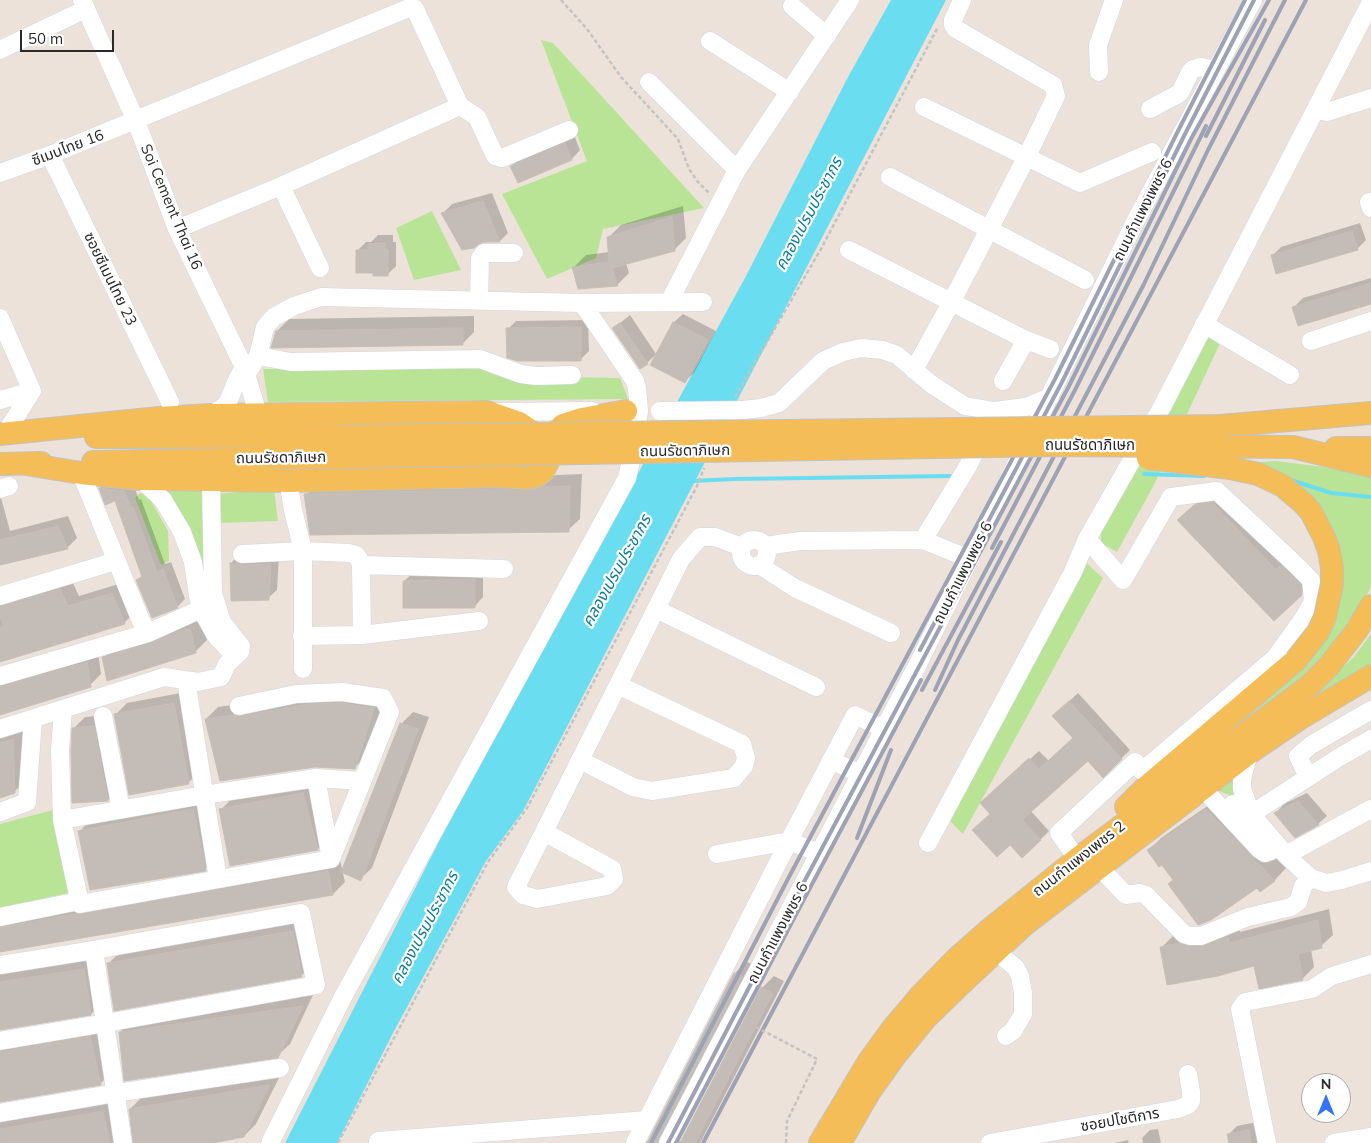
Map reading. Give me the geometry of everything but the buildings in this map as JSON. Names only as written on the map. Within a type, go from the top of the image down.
[{"type":"main road","points":[[500,476],[526,478],[537,476],[544,470],[548,462],[552,441],[557,431],[564,425],[582,419],[632,411]]},
{"type":"main road","points":[[2,435],[159,418],[210,415],[487,412],[519,423],[528,429],[535,436],[541,449],[540,462],[528,473],[500,476],[288,481],[141,479],[81,473],[26,464]]},
{"type":"main road","points":[[1220,426],[1371,412]]},
{"type":"main road","name":"ถนนรัชดาภิเษก","points":[[0,464],[343,446],[1220,426],[1371,428]]},
{"type":"main road","name":"ถนนรัชดาภิเษก","points":[[2,435],[343,446],[1057,445],[1371,448]]},
{"type":"main road","points":[[1057,445],[1245,470],[1272,479],[1294,494],[1311,512],[1324,537],[1332,568],[1330,601],[1325,617],[1318,632],[1296,660],[1144,789],[1107,827],[1090,858]]},
{"type":"main road","points":[[1293,447],[1371,466]]},
{"type":"main road","name":"ถนนกำแพงเพชร 2","points":[[820,1143],[869,1061],[893,1028],[921,995],[990,929],[1090,858],[1309,686],[1335,659],[1357,630],[1371,606]]},
{"type":"main road","name":"ถนนกำแพงเพชร 2","points":[[840,1143],[870,1091],[926,1018],[1024,925],[1090,858],[1203,795],[1249,753],[1299,719],[1371,676]]},
{"type":"street","points":[[669,302],[737,170],[850,0]]},
{"type":"street","points":[[914,370],[952,302],[1056,96],[1056,90],[1053,85],[956,29],[953,25],[953,20],[962,0]]},
{"type":"street","points":[[1099,72],[1098,45],[1114,0]]},
{"type":"street","name":"ถนนกำแพงเพชร 6","points":[[668,1143],[884,729],[970,559],[1136,220],[1253,0]]},
{"type":"street","points":[[928,843],[1073,572],[1086,539],[1162,407],[1371,2]]},
{"type":"street","points":[[0,50],[84,5]]},
{"type":"street","name":"Soi Cement Thai 16","points":[[84,5],[136,121],[177,229],[245,371],[258,414]]},
{"type":"street","points":[[792,6],[827,36]]},
{"type":"street","name":"ซีเมนไทย 16","points":[[0,173],[136,121],[409,8],[416,9],[460,106]]},
{"type":"street","points":[[710,41],[790,92]]},
{"type":"street","points":[[1150,109],[1180,93],[1193,69],[1201,67],[1215,70]]},
{"type":"street","points":[[649,82],[737,170]]},
{"type":"street","points":[[1316,109],[1327,112],[1371,98]]},
{"type":"street","points":[[177,229],[281,186],[460,106],[477,117],[491,150],[498,158],[568,130]]},
{"type":"street","points":[[924,107],[1080,183],[1152,152]]},
{"type":"street","name":"ซอยซีเมนไทย 23","points":[[50,155],[170,402]]},
{"type":"street","points":[[890,177],[1085,280]]},
{"type":"street","points":[[281,186],[320,268]]},
{"type":"street","points":[[850,250],[1026,340],[1050,349]]},
{"type":"street","points":[[479,300],[480,258],[484,253],[514,253]]},
{"type":"street","points":[[210,415],[221,409],[228,402],[236,380],[258,356],[265,327],[274,317],[294,306],[321,297],[582,302],[703,302]]},
{"type":"street","points":[[270,1143],[342,997],[627,478],[632,457],[632,411],[638,395],[635,382],[582,302]]},
{"type":"street","points":[[0,318],[32,391]]},
{"type":"street","points":[[1310,341],[1371,321]]},
{"type":"street","points":[[1204,324],[1290,376]]},
{"type":"street","points":[[1003,381],[1026,340]]},
{"type":"street","points":[[487,412],[660,411],[738,406],[761,408],[779,402],[823,361],[852,349],[861,348],[883,350],[896,355],[932,384],[965,406],[994,411],[1026,407],[1050,397]]},
{"type":"street","points":[[258,356],[291,362],[480,358],[521,374],[536,376],[572,375]]},
{"type":"street","points":[[0,400],[32,391]]},
{"type":"street","points":[[2,435],[32,391]]},
{"type":"street","points":[[923,540],[968,466],[994,411]]},
{"type":"street","points":[[81,473],[116,561],[148,633]]},
{"type":"street","points":[[141,479],[163,500],[182,532],[193,562],[201,609],[216,636],[235,656]]},
{"type":"street","points":[[0,729],[164,677],[198,682],[221,677],[227,664],[240,652],[241,646],[222,622],[213,593],[211,480]]},
{"type":"street","points":[[288,481],[303,551],[303,669]]},
{"type":"street","points":[[1086,539],[1123,580],[1171,497],[1217,491],[1311,580],[1313,600],[1304,619],[1275,658],[1142,771],[1135,762],[1060,833],[1090,858],[1126,896],[1140,892],[1146,895],[1184,934],[1190,936],[1201,936],[1248,917],[1291,907],[1298,902],[1307,882]]},
{"type":"street","points":[[544,832],[612,869],[614,879],[607,886],[537,898],[523,896],[516,887],[681,559],[700,538],[715,537],[742,547]]},
{"type":"street","points":[[748,540],[758,540],[765,546],[768,555],[759,565],[750,566],[746,564],[741,556],[742,547],[748,540]]},
{"type":"street","points":[[765,546],[800,541],[923,540],[970,559]]},
{"type":"street","points":[[242,554],[303,551],[349,553],[356,556],[361,565],[362,636]]},
{"type":"street","points":[[0,596],[116,561]]},
{"type":"street","points":[[361,565],[504,569]]},
{"type":"street","points":[[759,565],[795,588],[891,633]]},
{"type":"street","points":[[0,676],[148,633],[201,609]]},
{"type":"street","points":[[656,609],[816,687]]},
{"type":"street","points":[[302,636],[362,636],[479,621]]},
{"type":"street","points":[[186,680],[218,879]]},
{"type":"street","points":[[580,760],[633,787],[652,792],[734,778],[744,766],[746,758],[742,744],[618,685]]},
{"type":"street","points":[[238,706],[305,694],[342,692],[382,698],[390,712],[331,859]]},
{"type":"street","points":[[63,709],[60,750],[62,820],[79,902]]},
{"type":"street","points":[[1308,777],[1298,756],[1311,745],[1371,710]]},
{"type":"street","points":[[635,1143],[855,715],[884,729]]},
{"type":"street","points":[[103,716],[121,810]]},
{"type":"street","points":[[0,812],[27,802],[33,719]]},
{"type":"street","points":[[1256,817],[1308,777],[1371,739]]},
{"type":"street","points":[[1249,753],[1242,779],[1242,789],[1256,817],[1279,853]]},
{"type":"street","points":[[831,760],[860,774]]},
{"type":"street","points":[[62,820],[316,778],[362,781]]},
{"type":"street","points":[[316,778],[331,859]]},
{"type":"street","points":[[1203,795],[1233,804],[1256,817]]},
{"type":"street","points":[[1203,795],[1266,854],[1279,853],[1371,809]]},
{"type":"street","points":[[1233,804],[1307,882],[1326,883],[1342,880],[1371,870]]},
{"type":"street","points":[[717,854],[789,841],[819,853]]},
{"type":"street","points":[[0,917],[331,859]]},
{"type":"street","points":[[0,965],[301,913],[316,985],[0,1041]]},
{"type":"street","points":[[94,950],[123,1143]]},
{"type":"street","points":[[996,951],[1016,968],[1020,976],[1023,993],[1022,1014],[1013,1031],[1006,1036]]},
{"type":"street","points":[[1267,1143],[1240,1009],[1246,1002],[1312,989],[1332,976],[1371,964]]},
{"type":"street","points":[[679,1058],[706,1070]]},
{"type":"street","points":[[0,1113],[280,1068]]},
{"type":"street","name":"ซอยปโชติการ","points":[[990,1143],[1178,1109],[1188,1105],[1191,1101],[1188,1074]]},
{"type":"street","points":[[378,1141],[647,1120]]},
{"type":"street","points":[[1334,1143],[1371,1137]]},
{"type":"path","points":[[561,0],[587,29],[621,77],[678,140],[689,169],[719,205]]},
{"type":"path","points":[[738,406],[939,26]]},
{"type":"path","points":[[338,1143],[488,862],[527,808],[697,486],[705,466]]},
{"type":"path","points":[[756,1027],[817,1058],[787,1121],[786,1143]]},
{"type":"green space","points":[[541,40],[553,43],[704,208],[603,229],[596,258],[547,279],[502,194],[587,161]]},
{"type":"green space","points":[[432,211],[461,270],[414,280],[396,228]]},
{"type":"green space","points":[[1205,330],[1222,339],[1155,483],[1117,552],[1101,543],[1101,524]]},
{"type":"green space","points":[[476,366],[501,376],[620,378],[628,399],[268,402],[263,369]]},
{"type":"green space","points":[[1276,461],[1371,473],[1371,586],[1363,605],[1319,665],[1152,792],[1309,654],[1331,545],[1245,463]]},
{"type":"green space","points":[[160,487],[207,488],[212,608]]},
{"type":"green space","points":[[274,489],[278,521],[218,523],[217,494]]},
{"type":"green space","points":[[140,493],[149,497],[168,531],[169,561],[161,565],[135,498]]},
{"type":"green space","points":[[1083,560],[1103,578],[963,834],[948,819]]},
{"type":"green space","points":[[1371,634],[1371,669],[1303,706],[1240,750],[1094,858],[1035,909],[967,963],[889,1052],[851,1109],[832,1143],[826,1143],[866,1075],[909,1019],[962,963],[1015,917],[1118,834],[1312,694],[1353,658]]},
{"type":"green space","points":[[1235,778],[1240,801],[1216,790]]},
{"type":"green space","points":[[53,810],[69,893],[0,908],[0,824]]},
{"type":"water","name":"คลองเปรมประชากร","points":[[891,0],[946,0],[523,811],[486,861],[393,1033],[337,1143],[285,1143],[473,775],[746,276],[848,77]]},
{"type":"waterway","points":[[1144,474],[1204,476]]},
{"type":"waterway","points":[[691,481],[951,476]]},
{"type":"waterway","points":[[1291,480],[1331,493],[1371,497]]},
{"type":"railway","points":[[651,1143],[790,875],[1055,379],[1245,0]]},
{"type":"railway","points":[[920,650],[1062,382],[1254,0]]},
{"type":"railway","points":[[668,1143],[804,882],[1069,386],[1192,137],[1269,0]]},
{"type":"railway","points":[[935,690],[958,640],[1144,284],[1208,150],[1285,0]]},
{"type":"railway","points":[[703,1143],[1306,0]]},
{"type":"railway","points":[[1206,136],[1265,20]]},
{"type":"railway","points":[[992,548],[1075,390],[1206,126]]},
{"type":"railway","points":[[922,690],[1001,542]]},
{"type":"railway","points":[[676,1143],[921,680]]},
{"type":"railway","points":[[857,838],[891,750]]}]
